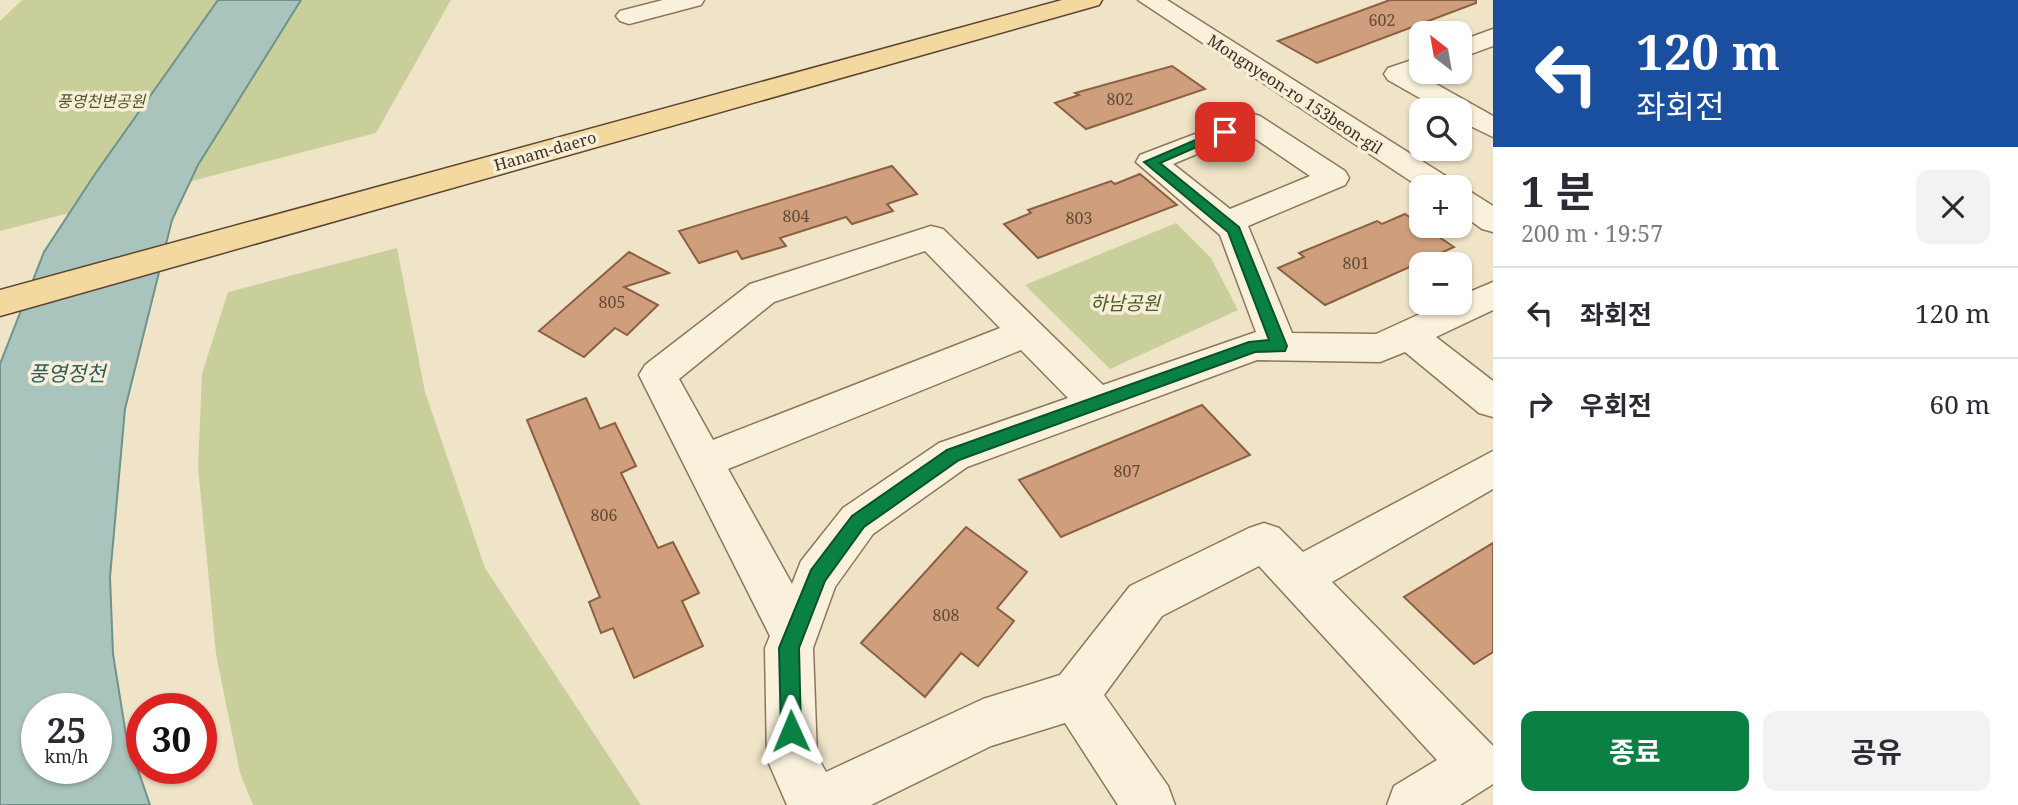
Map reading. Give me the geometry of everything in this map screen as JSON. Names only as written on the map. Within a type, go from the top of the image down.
[{"type":"main road","name":"Hanam-daero","points":[[0,303],[1090,0]]},
{"type":"street","points":[[629,16],[692,0]]},
{"type":"street","name":"Mongnyeon-ro 153beon-gil","points":[[1150,0],[1422,175]]},
{"type":"street","points":[[1472,45],[1493,37]]},
{"type":"street","points":[[1409,70],[1398,74],[1409,81]]},
{"type":"street","points":[[1413,84],[1488,133]]},
{"type":"street","points":[[1226,223],[1334,178],[1250,122],[1151,162],[1234,230],[1279,346]]},
{"type":"street","points":[[1472,208],[1493,221]]},
{"type":"street","points":[[794,634],[658,375],[762,293],[931,237],[1097,403]]},
{"type":"street","points":[[1413,805],[1476,765],[1264,542],[1146,601],[1075,695],[983,724],[814,805],[792,759],[789,648],[817,576],[858,522],[953,455],[1255,346],[1380,348],[1493,295]]},
{"type":"street","points":[[703,461],[1026,332]]},
{"type":"street","points":[[1408,335],[1493,402]]},
{"type":"street","points":[[1298,578],[1493,468]]},
{"type":"street","points":[[1075,695],[1149,805]]},
{"type":"green space","name":"풍영천변공원","points":[[22,0],[451,0],[376,133],[0,231],[0,21]]},
{"type":"green space","name":"하남공원","points":[[1176,223],[1211,258],[1238,310],[1110,369],[1025,285]]},
{"type":"green space","points":[[397,248],[425,392],[485,568],[641,805],[253,805],[240,773],[216,654],[198,467],[202,374],[228,292]]},
{"type":"water","name":"풍영정천","points":[[218,0],[301,0],[198,165],[172,220],[125,409],[110,577],[113,654],[126,735],[126,784],[143,784],[150,805],[0,805],[0,364],[44,252],[95,174]]},
{"type":"building","points":[[1390,0],[1476,0],[1476,3],[1428,21],[1409,21],[1409,28],[1317,63],[1278,41]]},
{"type":"building","points":[[1172,66],[1205,89],[1086,129],[1055,103],[1079,95],[1075,93]]},
{"type":"building","points":[[892,166],[917,194],[887,204],[893,211],[852,224],[846,217],[780,238],[786,246],[742,259],[737,251],[699,263],[679,231]]},
{"type":"building","points":[[1140,174],[1177,205],[1038,258],[1004,224],[1031,213],[1028,210],[1111,181],[1115,184]]},
{"type":"building","points":[[1405,214],[1409,217],[1409,238],[1441,238],[1454,247],[1443,252],[1409,252],[1409,267],[1325,305],[1278,268],[1304,257],[1299,253],[1377,221],[1382,224]]},
{"type":"building","points":[[629,252],[669,273],[624,287],[658,305],[627,335],[615,328],[584,357],[539,331]]},
{"type":"building","points":[[586,398],[600,429],[615,423],[636,466],[621,473],[658,548],[673,542],[699,593],[682,601],[703,646],[634,678],[613,628],[601,633],[589,602],[600,597],[527,420]]},
{"type":"building","points":[[1202,405],[1250,455],[1061,537],[1019,480]]},
{"type":"building","points":[[966,527],[1027,572],[997,608],[1014,621],[978,666],[961,653],[925,697],[861,643]]},
{"type":"building","points":[[1493,543],[1493,652],[1474,664],[1404,597]]},
{"type":"route","points":[[791,731],[789,648],[817,576],[858,522],[953,455],[1255,346],[1279,346],[1234,230],[1151,162],[1225,132]]}]
